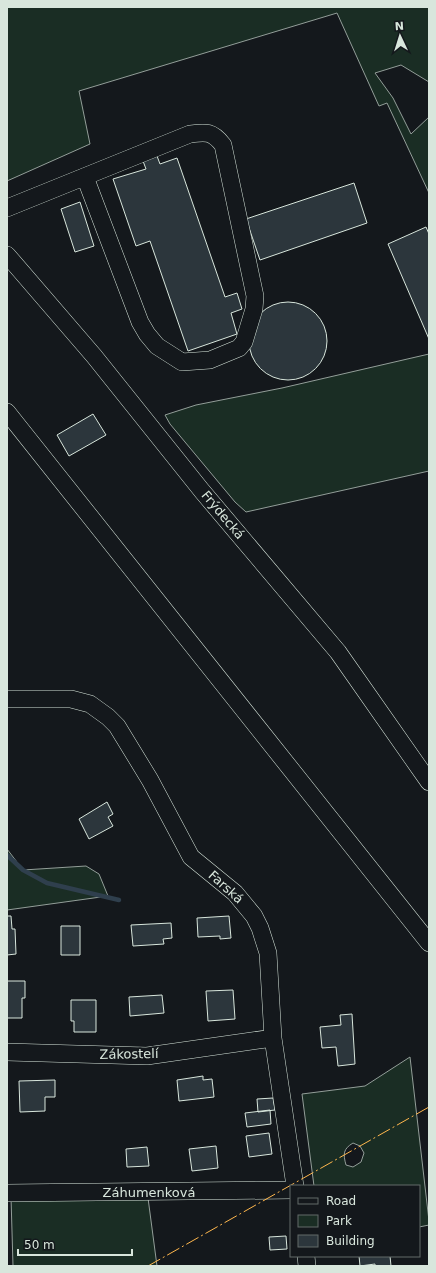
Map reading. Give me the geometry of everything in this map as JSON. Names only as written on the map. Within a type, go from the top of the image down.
[{"type":"street","points":[[7,208],[190,134],[203,132],[215,135],[223,145],[255,296],[247,333],[239,348],[210,360],[182,362],[157,346],[140,322],[85,177]]},
{"type":"street","name":"Frýdecká","points":[[7,255],[88,350],[202,491],[338,652],[429,782]]},
{"type":"street","points":[[7,412],[429,943]]},
{"type":"street","name":"Farská","points":[[7,699],[60,699],[81,701],[97,708],[117,726],[150,780],[191,857],[235,893],[250,910],[260,928],[268,953],[274,1038],[295,1185]]},
{"type":"street","name":"Zákostelí","points":[[7,1052],[147,1056],[274,1038]]},
{"type":"street","name":"Záhumenková","points":[[7,1193],[290,1190]]},
{"type":"green space","points":[[7,7],[429,7],[429,82],[401,65],[375,73],[393,98],[411,134],[429,117],[429,193],[387,103],[379,106],[337,13],[79,91],[90,144],[7,181]]},
{"type":"green space","points":[[429,354],[429,471],[246,512],[235,502],[170,424],[165,415],[196,405],[282,388]]},
{"type":"green space","points":[[7,849],[23,870],[86,866],[99,874],[108,896],[7,910]]},
{"type":"green space","points":[[410,1057],[429,1225],[420,1227],[420,1185],[314,1185],[302,1094],[365,1086]],"holes":[[[353,1143],[360,1146],[364,1153],[361,1162],[353,1167],[346,1165],[344,1155],[347,1147]]]},
{"type":"green space","points":[[11,1197],[148,1198],[157,1266],[13,1266]]},
{"type":"building","points":[[157,156],[160,164],[177,158],[225,297],[237,293],[242,309],[231,313],[237,334],[188,351],[150,241],[136,246],[113,179],[146,169],[143,161]]},
{"type":"building","points":[[354,183],[367,223],[260,260],[246,219]]},
{"type":"building","points":[[80,202],[94,246],[75,252],[61,209]]},
{"type":"building","points":[[426,227],[429,234],[429,339],[388,244]]},
{"type":"building","points":[[288,302],[303,305],[316,313],[324,326],[327,341],[324,356],[316,369],[303,377],[288,380],[273,377],[260,369],[252,356],[249,341],[252,326],[260,313],[273,305]]},
{"type":"building","points":[[93,414],[106,435],[69,456],[57,435]]},
{"type":"building","points":[[107,802],[113,814],[108,817],[113,826],[89,839],[79,819]]},
{"type":"building","points":[[7,916],[11,916],[12,929],[15,929],[16,954],[7,955]]},
{"type":"building","points":[[229,916],[231,938],[220,939],[220,936],[198,937],[197,918]]},
{"type":"building","points":[[171,923],[172,938],[163,939],[164,944],[133,946],[131,925]]},
{"type":"building","points":[[61,926],[80,926],[80,955],[61,955]]},
{"type":"building","points":[[7,981],[25,981],[25,998],[22,998],[22,1018],[7,1018]]},
{"type":"building","points":[[233,990],[235,1019],[208,1021],[206,991]]},
{"type":"building","points":[[162,995],[164,1013],[130,1016],[129,997]]},
{"type":"building","points":[[71,1000],[96,1000],[96,1032],[74,1032],[74,1021],[71,1021]]},
{"type":"building","points":[[352,1014],[355,1064],[338,1066],[336,1047],[322,1048],[320,1027],[341,1025],[340,1015]]},
{"type":"building","points":[[203,1076],[203,1080],[212,1079],[214,1097],[179,1101],[177,1080]]},
{"type":"building","points":[[55,1080],[55,1097],[45,1097],[45,1111],[20,1112],[19,1081]]},
{"type":"building","points":[[273,1098],[275,1110],[258,1112],[257,1099]]},
{"type":"building","points":[[270,1110],[271,1124],[247,1127],[245,1113]]},
{"type":"building","points":[[269,1133],[272,1154],[249,1157],[246,1136]]},
{"type":"building","points":[[216,1146],[218,1168],[192,1171],[189,1149]]},
{"type":"building","points":[[147,1147],[149,1166],[127,1167],[126,1149]]},
{"type":"building","points":[[286,1236],[287,1249],[270,1250],[269,1237]]},
{"type":"building","points":[[359,1257],[390,1257],[391,1266],[375,1266],[375,1264],[360,1266]]},
{"type":"waterway","points":[[7,855],[23,870],[47,883],[119,900]]},
{"type":"power","points":[[291,1185],[429,1107]]},
{"type":"power","points":[[148,1266],[290,1186]]}]
